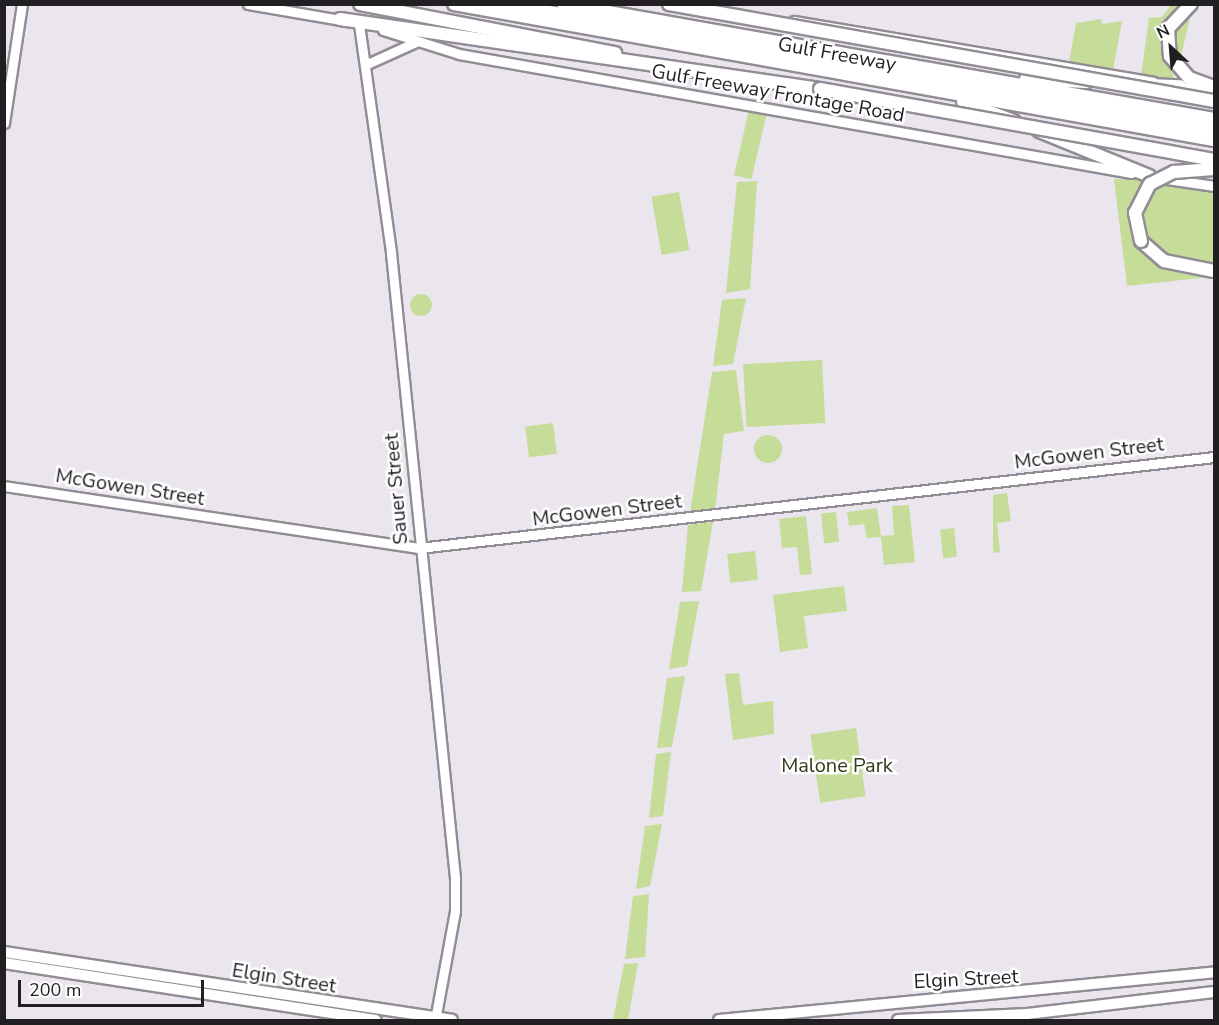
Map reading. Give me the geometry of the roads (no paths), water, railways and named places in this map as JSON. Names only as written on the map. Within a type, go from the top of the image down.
[{"type":"highway","points":[[360,4],[631,59]]},
{"type":"highway","name":"Gulf Freeway","points":[[454,4],[634,28],[1215,130]]},
{"type":"highway","name":"Gulf Freeway","points":[[504,4],[918,77],[966,75],[1155,119],[1215,140]]},
{"type":"highway","name":"Gulf Freeway","points":[[563,4],[634,28]]},
{"type":"highway","points":[[669,4],[1215,101]]},
{"type":"highway","points":[[1191,4],[1173,19],[1167,48],[1180,71],[1215,87]]},
{"type":"highway","points":[[340,19],[631,59],[820,89],[1215,160]]},
{"type":"highway","points":[[966,75],[1180,86]]},
{"type":"highway","name":"Gulf Freeway","points":[[918,77],[931,90],[1155,119],[1215,119]]},
{"type":"highway","points":[[931,90],[1149,176]]},
{"type":"highway","points":[[1215,169],[1174,172],[1150,184],[1135,213],[1141,241],[1164,261],[1215,271]]},
{"type":"main road","name":"Elgin Street","points":[[4,952],[435,1020],[452,1020]]},
{"type":"main road","name":"Elgin Street","points":[[4,963],[376,1020]]},
{"type":"main road","name":"Elgin Street","points":[[719,1020],[1215,972]]},
{"type":"main road","name":"Elgin Street","points":[[898,1020],[1028,1014],[1215,992]]},
{"type":"street","points":[[4,123],[22,4]]},
{"type":"street","name":"Gulf Freeway Frontage Road","points":[[248,4],[340,19],[416,42],[1149,176],[1215,186]]},
{"type":"street","points":[[680,4],[832,25],[1215,93]]},
{"type":"street","name":"Sauer Street","points":[[359,24],[391,253],[419,548],[447,775],[455,911],[435,1020]]},
{"type":"street","points":[[365,64],[416,42]]},
{"type":"street","name":"McGowen Street","points":[[4,486],[419,548],[1215,457]]},
{"type":"park label","name":"Malone Park","points":[[837,765]]}]
